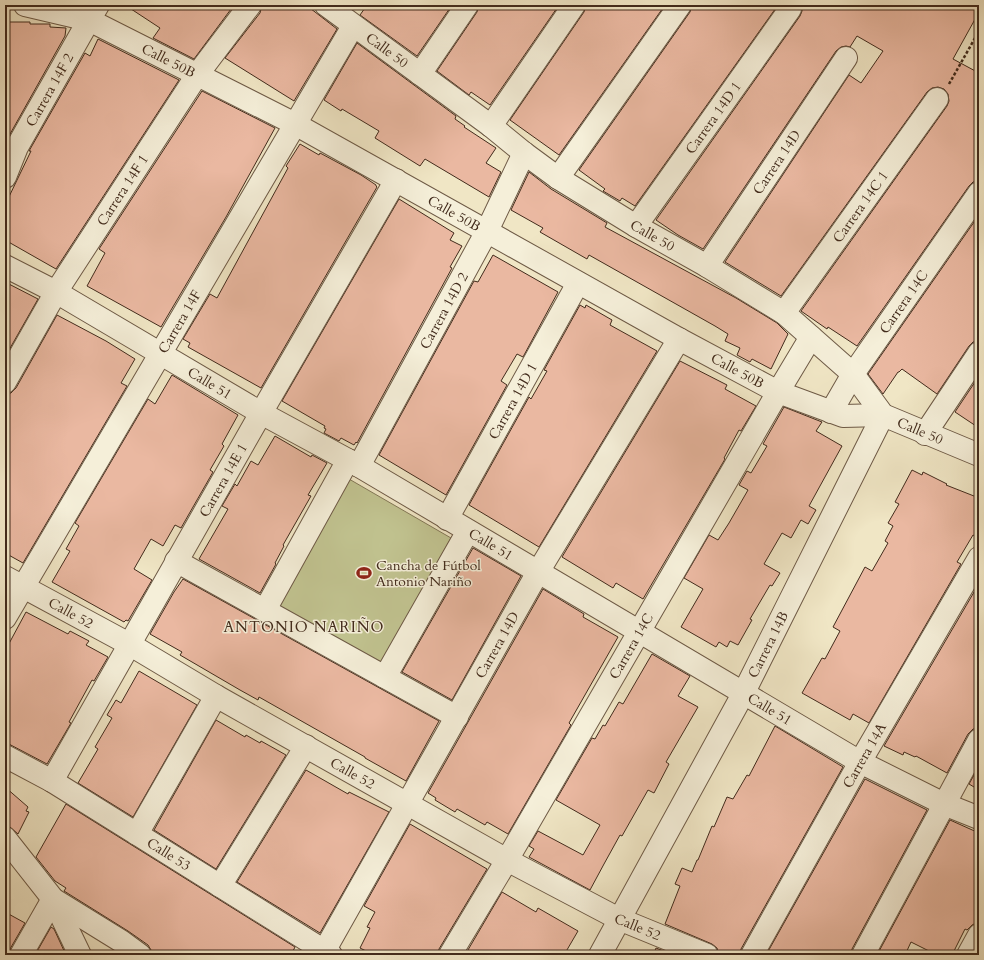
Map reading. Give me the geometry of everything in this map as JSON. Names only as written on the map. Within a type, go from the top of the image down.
[{"type":"street","name":"Calle 50B","points":[[25,5],[94,12],[197,75],[294,124],[679,339],[778,392],[843,416],[883,415]]},
{"type":"street","name":"Carrera 14F 1","points":[[5,382],[56,292],[197,75],[250,5]]},
{"type":"street","points":[[420,74],[467,5]]},
{"type":"street","points":[[491,126],[574,5]]},
{"type":"street","points":[[558,178],[680,5]]},
{"type":"street","name":"Carrera 14D 1","points":[[636,226],[790,10]]},
{"type":"street","name":"Carrera 14F 2","points":[[5,177],[17,147],[94,12]]},
{"type":"street","name":"Calle 50","points":[[342,13],[558,178],[636,226],[707,266],[784,313],[853,374],[883,415],[925,434],[979,455]]},
{"type":"street","name":"Carrera 14F","points":[[5,618],[14,581],[160,355],[294,124],[342,13]]},
{"type":"street","name":"Carrera 14D","points":[[707,266],[846,58]]},
{"type":"street","name":"Carrera 14C 1","points":[[784,313],[942,93]]},
{"type":"street","name":"Carrera 14D 2","points":[[265,610],[354,463],[487,231],[524,153]]},
{"type":"street","name":"Carrera 14E 1","points":[[52,781],[176,561],[396,180]]},
{"type":"street","name":"Carrera 14C","points":[[831,412],[853,374],[979,193]]},
{"type":"street","name":"Calle 51","points":[[5,266],[56,292],[160,355],[261,413],[354,463],[860,762],[944,804],[979,818]]},
{"type":"street","name":"Carrera 14D 1","points":[[447,519],[578,283]]},
{"type":"street","name":"Carrera 14C","points":[[450,955],[507,860],[811,337]]},
{"type":"street","name":"Carrera 14D","points":[[326,954],[538,572],[679,339]]},
{"type":"street","points":[[925,434],[979,352]]},
{"type":"street","name":"Carrera 14B","points":[[600,955],[743,694],[883,415]]},
{"type":"street","points":[[385,677],[468,531]]},
{"type":"street","name":"Carrera 14A","points":[[752,955],[860,762],[979,558]]},
{"type":"street","points":[[176,561],[457,717]]},
{"type":"street","name":"Calle 52","points":[[14,581],[129,644],[216,696],[507,860],[619,919],[707,955]]},
{"type":"street","points":[[137,834],[216,696]]},
{"type":"street","points":[[863,955],[979,740]]},
{"type":"street","points":[[220,886],[306,746]]},
{"type":"street","name":"Calle 53","points":[[5,756],[52,781],[326,954]]},
{"type":"street","points":[[5,838],[53,899],[80,955]]},
{"type":"street","points":[[21,955],[53,899]]},
{"type":"street","points":[[53,899],[121,941],[140,955]]},
{"type":"street","points":[[968,955],[979,935]]},
{"type":"path","points":[[942,93],[979,30]]},
{"type":"green space","name":"Cancha de Fútbol Antonio Nariño","points":[[349,479],[451,538],[379,667],[276,608]]},
{"type":"building","points":[[125,5],[234,5],[194,59],[153,38],[160,28]]},
{"type":"building","points":[[262,5],[306,5],[337,29],[294,101],[225,58],[260,13]]},
{"type":"building","points":[[367,5],[452,5],[417,56],[360,15]]},
{"type":"building","points":[[479,5],[559,5],[490,105],[471,92],[469,95],[437,71],[477,12]]},
{"type":"building","points":[[586,5],[665,5],[559,155],[510,120],[584,12]]},
{"type":"building","points":[[692,5],[778,5],[635,206],[622,198],[620,201],[603,191],[605,189],[579,170],[690,12]]},
{"type":"building","points":[[802,5],[979,5],[979,12],[953,59],[979,73],[979,181],[973,182],[969,186],[857,346],[828,327],[827,329],[801,311],[947,106],[949,101],[948,94],[944,89],[938,87],[932,88],[927,92],[781,296],[725,262],[849,75],[861,83],[883,51],[857,36],[850,47],[841,47],[836,51],[703,249],[678,235],[656,220],[800,16]]},
{"type":"building","points":[[5,22],[30,22],[30,24],[50,24],[50,27],[66,28],[65,36],[5,143]]},
{"type":"building","points":[[98,39],[179,80],[56,269],[5,240],[5,205],[31,151],[29,151],[85,53],[90,56]]},
{"type":"building","points":[[357,43],[456,116],[455,119],[465,126],[464,127],[496,148],[486,163],[501,172],[489,197],[425,159],[420,166],[375,138],[379,131],[342,109],[341,111],[324,100]]},
{"type":"building","points":[[202,91],[275,128],[226,217],[161,327],[87,286],[105,253],[99,249]]},
{"type":"building","points":[[300,144],[361,175],[377,187],[261,388],[188,347],[190,343],[183,339],[210,294],[217,298],[288,168],[286,166]]},
{"type":"building","points":[[529,172],[551,189],[607,223],[605,227],[736,298],[777,323],[788,334],[771,369],[752,359],[750,362],[737,355],[740,348],[725,341],[728,334],[715,326],[589,255],[587,259],[540,232],[543,228],[511,210]]},
{"type":"building","points":[[399,199],[454,233],[450,240],[462,246],[450,267],[452,268],[357,443],[356,442],[354,445],[341,438],[339,441],[324,433],[326,429],[324,428],[325,426],[282,401]]},
{"type":"building","points":[[979,215],[979,341],[973,342],[969,346],[937,394],[902,369],[898,372],[883,394],[868,374]]},
{"type":"building","points":[[493,255],[558,292],[523,357],[517,354],[501,381],[507,385],[446,495],[379,455],[474,281],[478,282]]},
{"type":"building","points":[[5,282],[38,299],[5,357]]},
{"type":"building","points":[[580,305],[585,308],[586,305],[612,320],[610,325],[657,351],[539,547],[469,505],[529,397],[531,399],[547,371],[544,370]]},
{"type":"building","points":[[57,315],[106,341],[135,359],[121,383],[127,386],[23,563],[5,553],[5,394],[11,393],[16,388]]},
{"type":"building","points":[[680,361],[727,385],[725,389],[756,406],[741,431],[739,430],[724,458],[725,459],[643,599],[616,583],[613,588],[562,557]]},
{"type":"building","points":[[172,375],[238,415],[222,444],[224,446],[210,470],[213,472],[181,528],[175,525],[163,546],[151,539],[134,569],[152,580],[128,621],[126,620],[124,622],[52,582],[70,551],[66,549],[79,526],[75,523],[148,399],[155,404]]},
{"type":"building","points":[[979,376],[979,428],[955,412]]},
{"type":"building","points":[[784,407],[822,422],[816,431],[842,446],[809,506],[816,510],[808,524],[801,520],[791,538],[782,533],[764,564],[780,573],[772,586],[770,585],[750,619],[752,620],[738,645],[730,641],[727,647],[719,642],[716,647],[681,627],[703,589],[684,578],[709,535],[718,540],[729,523],[748,490],[739,485],[747,471],[751,473],[767,446],[763,444]]},
{"type":"building","points":[[275,436],[311,457],[312,455],[327,463],[308,495],[311,496],[283,545],[284,546],[275,563],[276,564],[260,593],[199,559],[228,509],[222,506],[235,484],[237,486],[251,461],[258,465]]},
{"type":"building","points":[[912,470],[922,475],[923,472],[947,484],[946,485],[979,498],[979,538],[973,535],[957,562],[961,564],[869,723],[853,714],[850,720],[802,693],[822,658],[825,659],[840,631],[833,627],[865,567],[872,571],[888,543],[885,541],[893,526],[888,523],[899,504],[895,502]]},
{"type":"building","points":[[473,548],[521,576],[452,700],[402,672]]},
{"type":"building","points":[[183,579],[439,721],[406,781],[259,697],[258,700],[240,690],[180,655],[182,652],[150,634]]},
{"type":"building","points":[[977,587],[979,587],[979,728],[973,729],[968,734],[947,773],[916,756],[915,757],[904,752],[903,755],[884,746]]},
{"type":"building","points":[[543,589],[584,614],[583,617],[618,637],[569,723],[571,725],[508,834],[487,822],[485,825],[457,809],[455,812],[435,800],[436,798],[428,793]]},
{"type":"building","points":[[26,612],[68,634],[70,631],[89,641],[86,645],[108,657],[94,681],[92,680],[69,722],[71,723],[47,764],[5,742],[5,651]]},
{"type":"building","points":[[652,654],[690,676],[678,696],[698,707],[666,762],[669,764],[654,793],[648,790],[622,836],[620,835],[590,890],[529,857],[534,849],[529,846],[538,831],[583,855],[600,825],[556,800],[592,738],[595,739],[603,725],[605,726],[619,702],[623,704]]},
{"type":"building","points":[[139,671],[197,705],[133,817],[78,783],[98,749],[95,747],[112,718],[107,715],[116,700],[121,703]]},
{"type":"building","points":[[216,720],[245,737],[246,735],[260,743],[261,741],[286,755],[216,869],[154,830]]},
{"type":"building","points":[[775,726],[843,767],[741,949],[740,955],[719,955],[717,948],[712,944],[665,924],[680,886],[675,884],[682,868],[692,872],[712,826],[714,827],[727,797],[733,799],[747,775],[749,776]]},
{"type":"building","points":[[979,766],[979,790],[969,784]]},
{"type":"building","points":[[306,770],[348,794],[349,792],[389,812],[320,933],[237,882]]},
{"type":"building","points":[[865,779],[927,810],[852,949],[851,955],[766,955]]},
{"type":"building","points":[[5,787],[28,807],[26,811],[29,812],[18,834],[10,827],[5,826]]},
{"type":"building","points":[[66,804],[295,947],[291,955],[152,955],[148,945],[64,891],[66,888],[55,881],[36,857]]},
{"type":"building","points":[[950,820],[979,833],[979,917],[976,923],[967,930],[965,929],[952,955],[937,955],[911,942],[905,955],[877,955]]},
{"type":"building","points":[[410,824],[487,869],[439,949],[438,955],[374,955],[360,948],[370,928],[367,927],[375,912],[364,906]]},
{"type":"building","points":[[502,892],[536,912],[538,908],[578,931],[564,955],[465,955]]},
{"type":"building","points":[[5,912],[25,923],[10,949],[9,955],[5,955]]},
{"type":"building","points":[[51,927],[54,929],[66,955],[35,955]]},
{"type":"building","points":[[656,948],[674,955],[653,955]]},
{"type":"place","name":"Cancha de Fútbol Antonio Nariño","points":[[364,573]]},
{"type":"district","name":"ANTONIO NARIÑO","points":[[304,627]]}]
